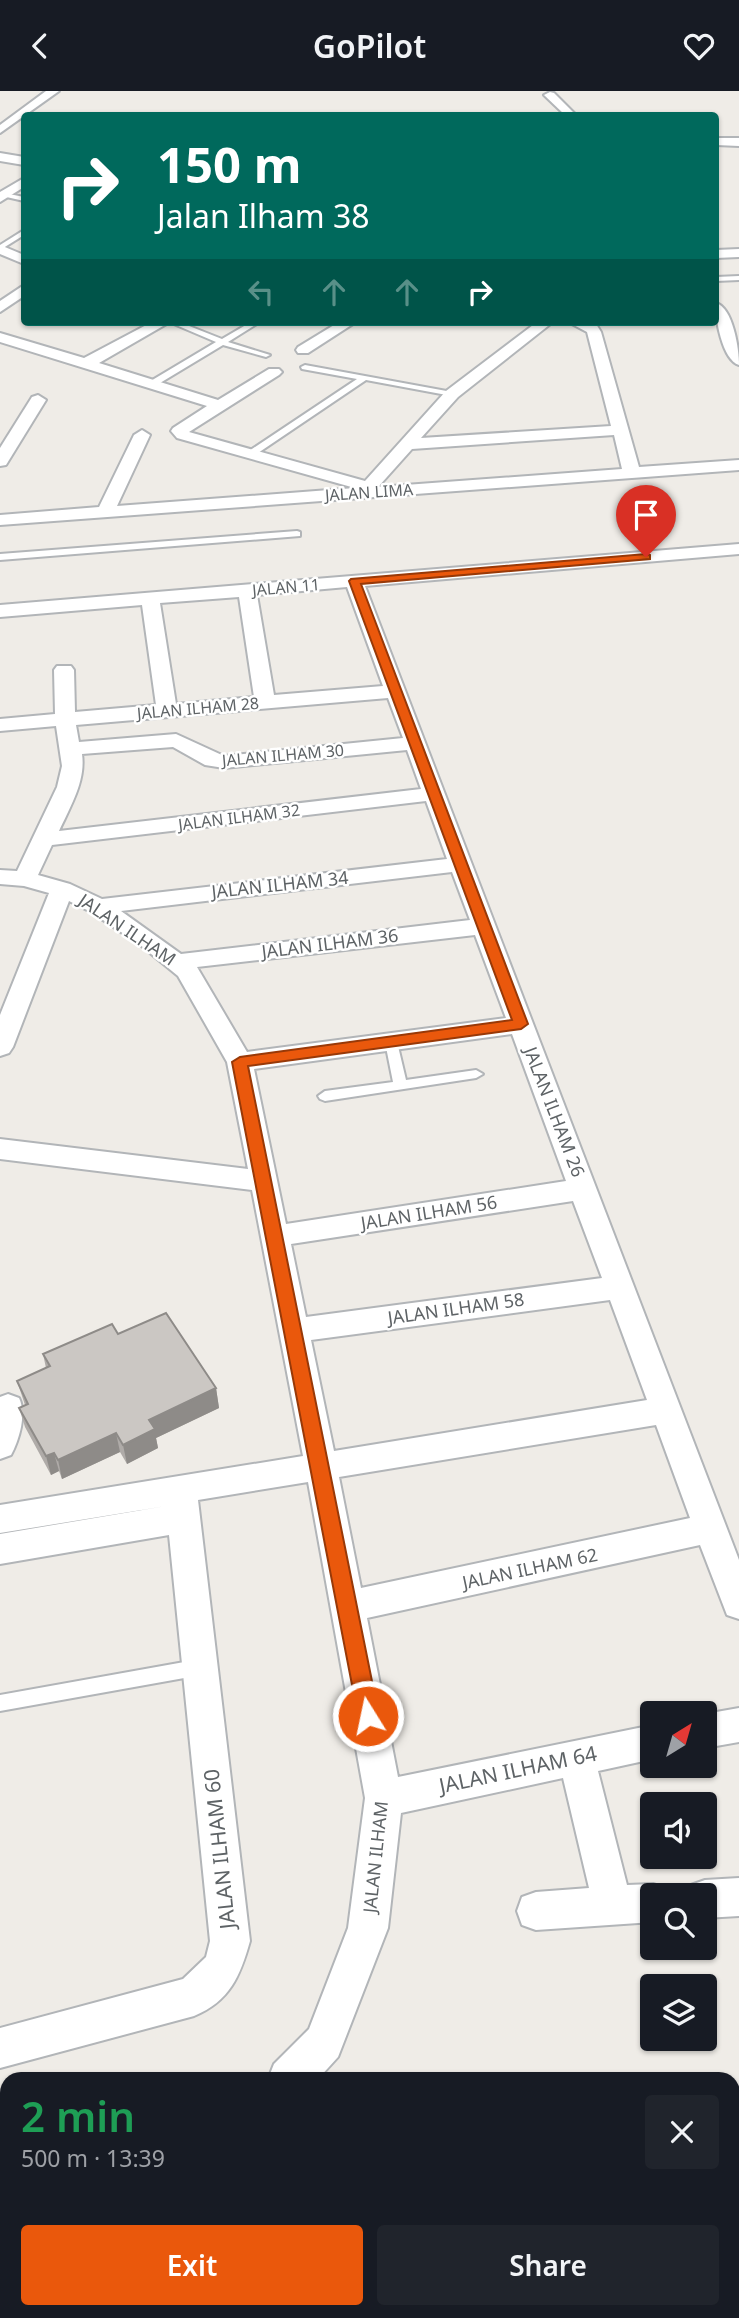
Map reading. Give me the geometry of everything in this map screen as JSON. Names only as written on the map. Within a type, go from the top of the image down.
[{"type":"street","points":[[0,130],[6,121],[53,91]]},
{"type":"street","points":[[550,95],[568,112]]},
{"type":"street","points":[[719,142],[739,142]]},
{"type":"street","points":[[0,157],[21,160]]},
{"type":"street","points":[[2,196],[21,184]]},
{"type":"street","points":[[0,249],[21,259]]},
{"type":"street","points":[[719,254],[739,253]]},
{"type":"street","points":[[0,308],[21,291]]},
{"type":"street","points":[[719,312],[735,341],[739,361]]},
{"type":"street","points":[[87,362],[155,326]]},
{"type":"street","points":[[303,350],[342,326]]},
{"type":"street","points":[[274,372],[179,431],[183,435],[252,453],[365,490],[452,394],[541,326]]},
{"type":"street","points":[[588,326],[594,332],[632,473]]},
{"type":"street","points":[[0,337],[219,405]]},
{"type":"street","points":[[0,461],[38,400]]},
{"type":"street","points":[[407,444],[621,430]]},
{"type":"street","points":[[105,512],[142,435]]},
{"type":"street","name":"JALAN LIMA","points":[[0,520],[365,490],[739,465]]},
{"type":"street","name":"JALAN 11","points":[[0,611],[739,549]]},
{"type":"street","name":"JALAN ILHAM 26","points":[[354,581],[739,1604]]},
{"type":"street","points":[[247,590],[265,702]]},
{"type":"street","points":[[150,598],[167,711]]},
{"type":"street","points":[[12,878],[44,839],[68,787],[73,766],[65,720],[64,670]]},
{"type":"street","name":"JALAN ILHAM 28","points":[[0,725],[396,691]]},
{"type":"street","name":"JALAN ILHAM 30","points":[[71,749],[176,740],[213,760],[224,762],[415,743]]},
{"type":"street","name":"JALAN ILHAM 32","points":[[44,839],[434,794]]},
{"type":"street","name":"JALAN ILHAM 34","points":[[99,907],[461,864]]},
{"type":"street","name":"JALAN ILHAM","points":[[12,878],[62,888],[99,907],[176,962],[187,971],[240,1062],[384,1798],[368,1929],[324,2043],[296,2072]]},
{"type":"street","points":[[0,1047],[62,888]]},
{"type":"street","name":"JALAN ILHAM 36","points":[[176,962],[484,926]]},
{"type":"street","points":[[240,1062],[521,1024]]},
{"type":"street","points":[[0,1149],[264,1181]]},
{"type":"street","name":"JALAN ILHAM 56","points":[[275,1236],[583,1189]]},
{"type":"street","name":"JALAN ILHAM 58","points":[[293,1331],[620,1287]]},
{"type":"street","points":[[0,1446],[8,1407]]},
{"type":"street","points":[[0,1549],[321,1468],[666,1410]]},
{"type":"street","points":[[0,1519],[183,1504]]},
{"type":"street","name":"JALAN ILHAM 60","points":[[0,2048],[194,1996],[222,1969],[230,1941],[183,1504]]},
{"type":"street","name":"JALAN ILHAM 62","points":[[348,1607],[711,1528]]},
{"type":"street","points":[[718,1728],[739,1724]]},
{"type":"street","name":"JALAN ILHAM 64","points":[[384,1798],[640,1745]]},
{"type":"street","points":[[576,1758],[614,1906]]},
{"type":"street","points":[[717,1898],[739,1897]]},
{"type":"street","points":[[537,1911],[640,1904]]},
{"type":"lane","points":[[2,196],[21,199]]},
{"type":"lane","points":[[0,249],[21,234]]},
{"type":"lane","points":[[719,279],[739,278]]},
{"type":"lane","points":[[183,326],[222,342],[266,355]]},
{"type":"lane","points":[[152,383],[249,326]]},
{"type":"lane","points":[[305,367],[452,394]]},
{"type":"lane","points":[[252,453],[364,378]]},
{"type":"lane","points":[[0,557],[297,534]]},
{"type":"lane","points":[[391,1042],[400,1084]]},
{"type":"lane","points":[[325,1096],[476,1074]]},
{"type":"lane","points":[[0,1703],[201,1667]]},
{"type":"building","points":[[166,1313],[216,1388],[149,1420],[155,1429],[123,1445],[116,1433],[58,1460],[54,1453],[46,1456],[19,1408],[28,1404],[17,1381],[50,1366],[43,1354],[112,1324],[118,1334]]},
{"type":"route","points":[[368,1716],[240,1062],[521,1024],[354,581],[646,557]]}]
